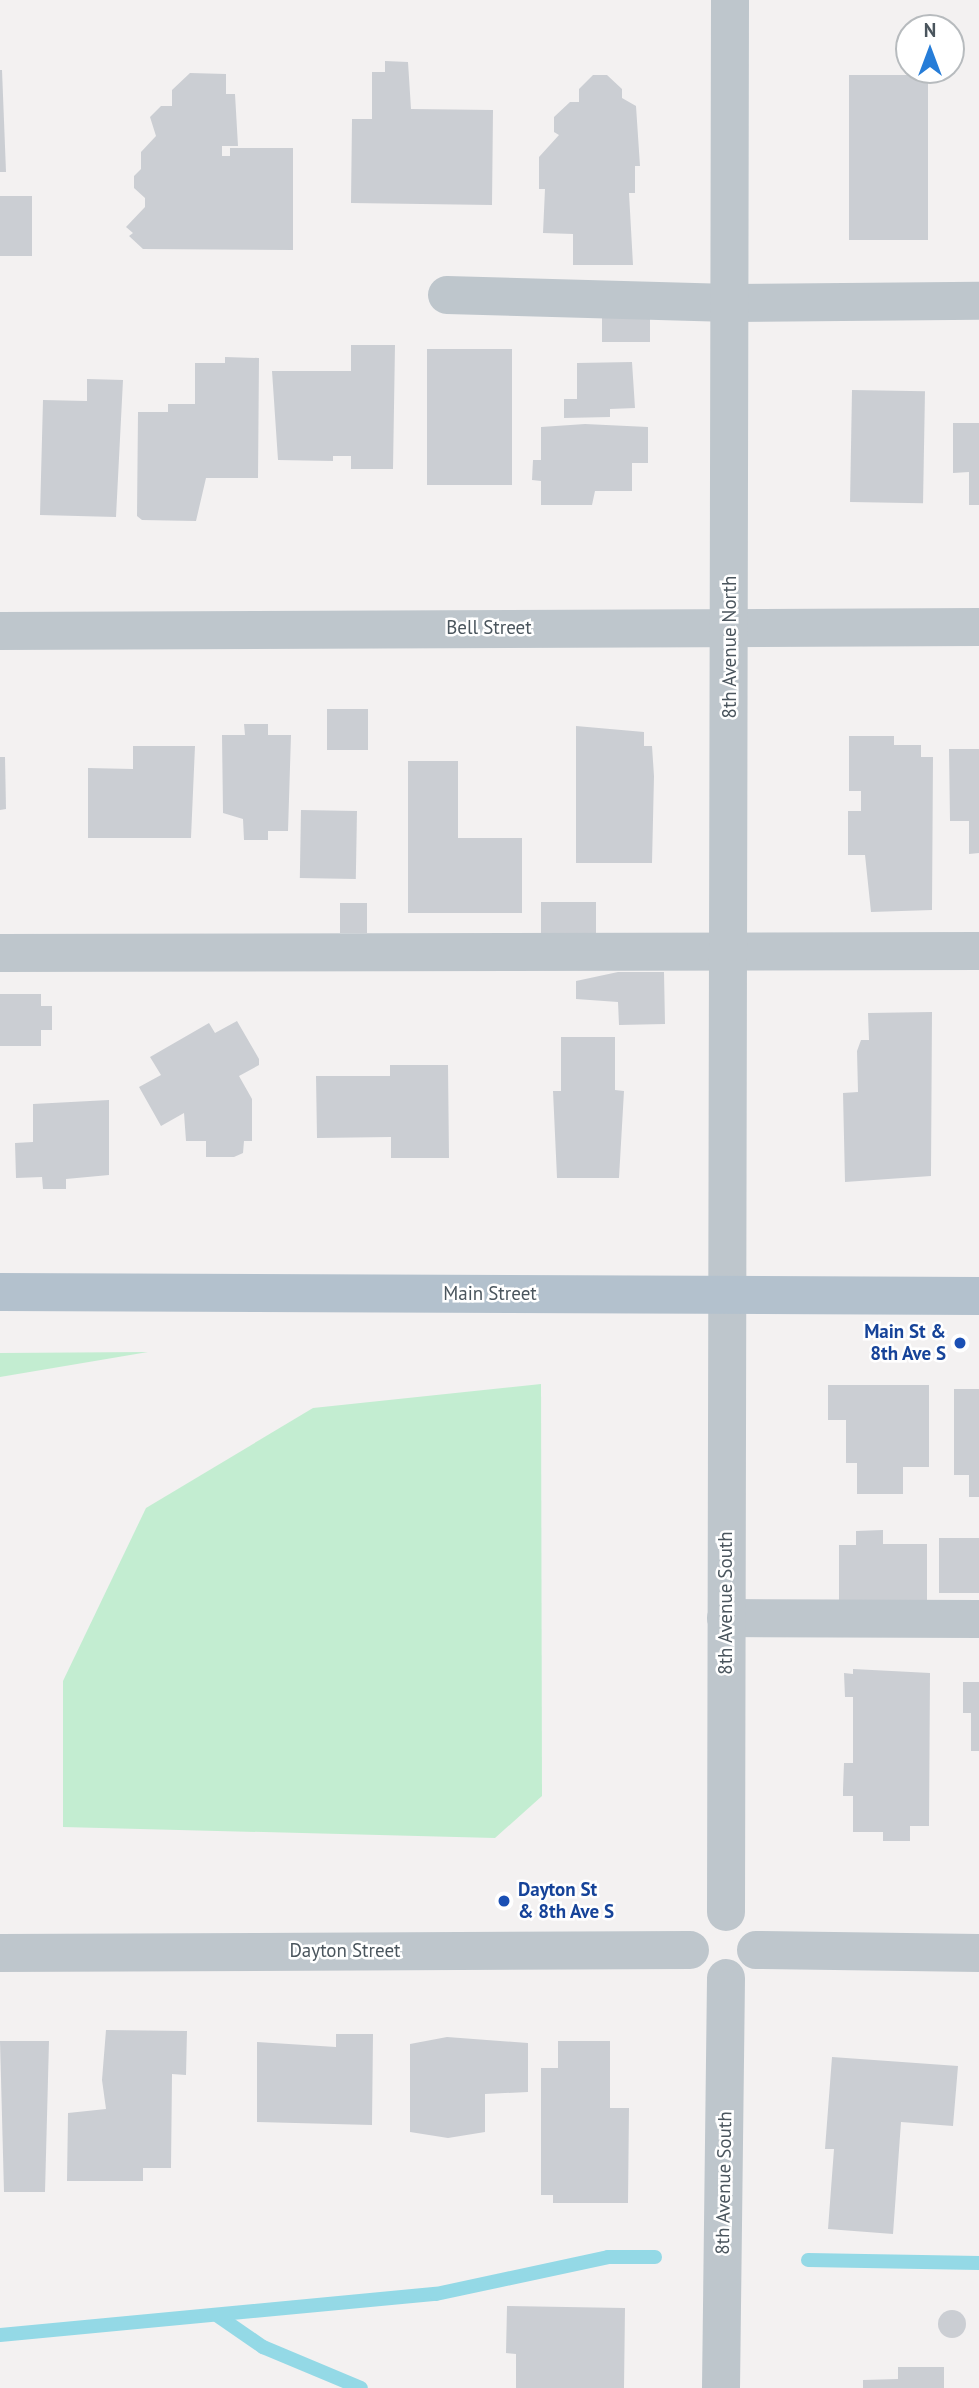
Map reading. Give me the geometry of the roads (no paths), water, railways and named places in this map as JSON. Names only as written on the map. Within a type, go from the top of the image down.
[{"type":"main road","name":"Main Street","points":[[0,1292],[979,1296]]},
{"type":"street","name":"8th Avenue North","points":[[727,1294],[730,0]]},
{"type":"street","points":[[447,295],[730,303],[979,300]]},
{"type":"street","name":"Bell Street","points":[[0,631],[979,627]]},
{"type":"street","points":[[0,953],[728,949],[979,951]]},
{"type":"street","name":"8th Avenue South","points":[[726,1912],[727,1294]]},
{"type":"street","points":[[726,1618],[979,1619]]},
{"type":"street","points":[[726,1912],[749,1924],[756,1950],[740,1974],[726,1978],[697,1968],[690,1950],[697,1923],[726,1912]]},
{"type":"street","name":"Dayton Street","points":[[0,1953],[690,1950]]},
{"type":"street","points":[[756,1950],[979,1953]]},
{"type":"street","name":"8th Avenue South","points":[[721,2388],[726,1978]]},
{"type":"waterway","points":[[0,2335],[436,2294],[608,2257],[655,2257]]},
{"type":"waterway","points":[[808,2260],[979,2263]]},
{"type":"waterway","points":[[218,2316],[263,2347],[361,2388]]},
{"type":"place","name":"Main St & 8th Ave S","points":[[960,1343]]},
{"type":"place","name":"Dayton St & 8th Ave S","points":[[504,1901]]}]
